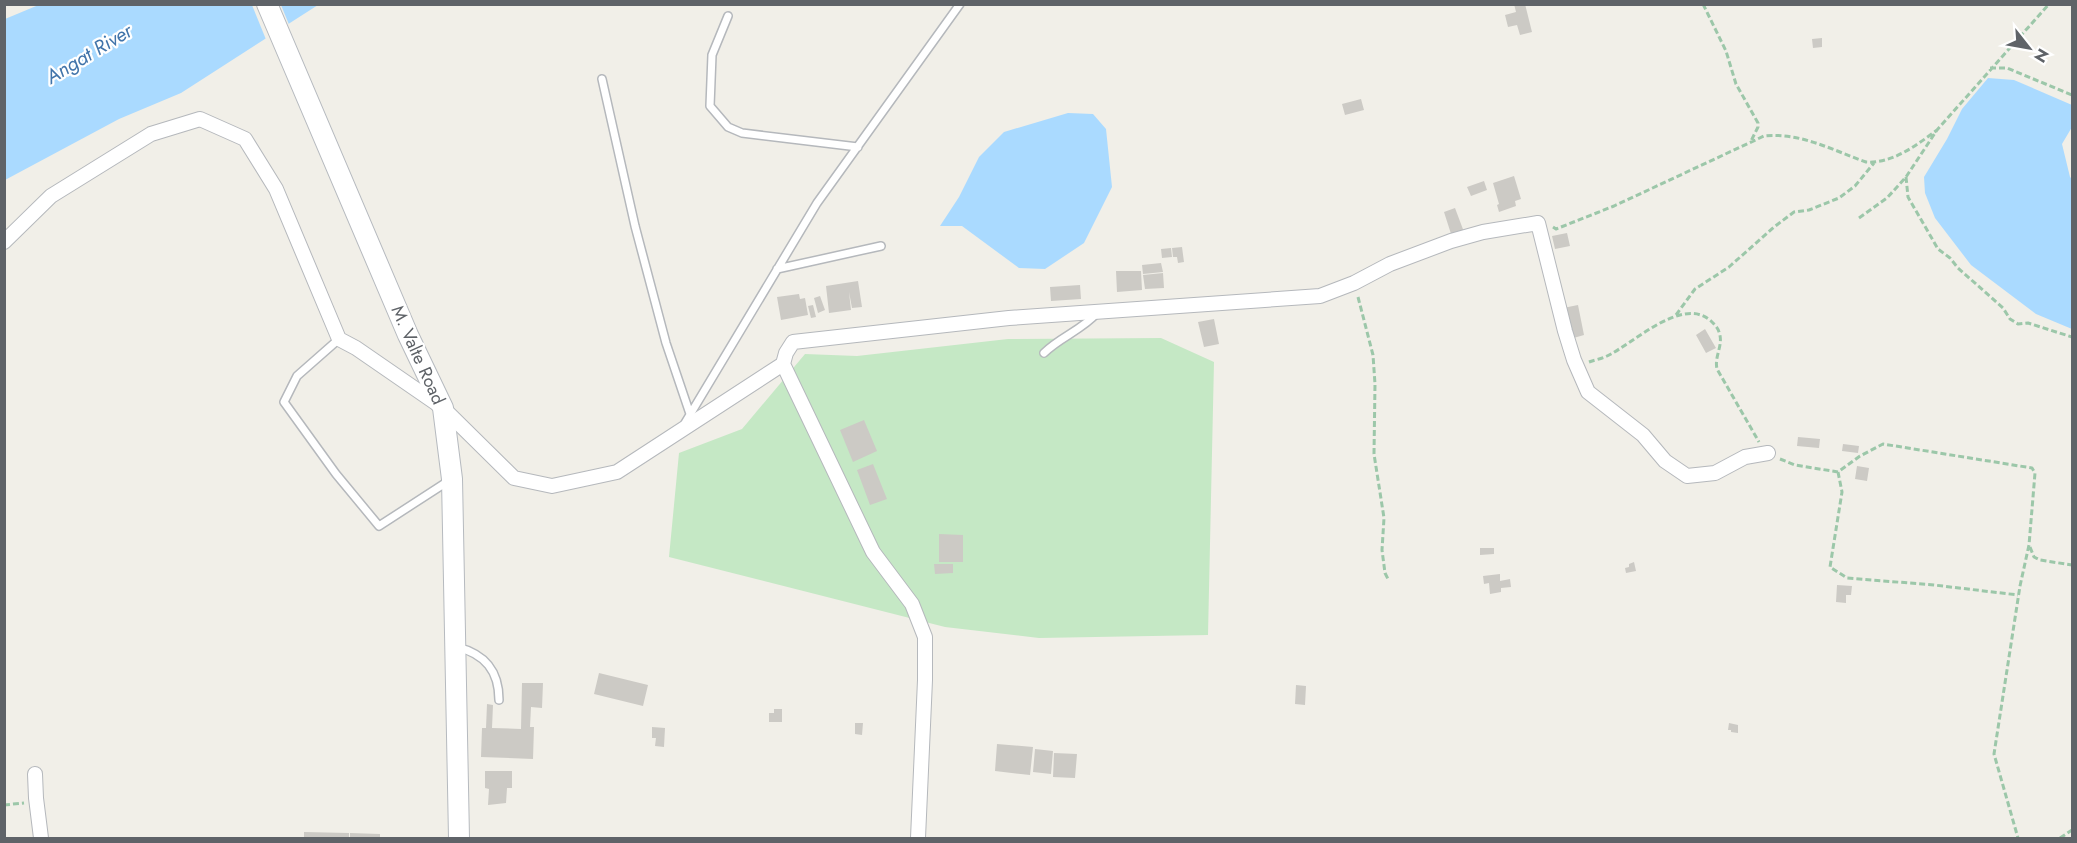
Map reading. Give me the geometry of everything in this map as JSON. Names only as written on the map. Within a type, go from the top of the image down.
[{"type":"main road","name":"M. Valte Road","points":[[267,4],[408,335],[443,408],[452,479],[459,838]]},
{"type":"street","points":[[4,242],[51,196],[151,134],[200,119],[245,139],[276,189],[339,339],[356,348],[443,408],[514,478],[552,486],[617,472],[783,363],[793,342],[1009,318],[1320,296],[1354,283],[1390,264],[1451,241],[1483,232],[1538,223],[1574,360],[1588,392],[1643,435],[1665,461],[1687,476],[1715,473],[1745,457],[1768,453]]},
{"type":"street","points":[[783,363],[873,552],[912,604],[925,637],[918,838]]},
{"type":"street","points":[[35,774],[41,838]]},
{"type":"lane","points":[[681,431],[817,202],[960,4]]},
{"type":"lane","points":[[728,16],[712,55],[710,106],[728,127],[742,133],[858,147]]},
{"type":"lane","points":[[602,79],[638,237],[666,343],[690,414]]},
{"type":"lane","points":[[777,269],[881,246]]},
{"type":"lane","points":[[1044,353],[1099,311]]},
{"type":"lane","points":[[339,339],[297,376],[284,402],[336,474],[380,526],[452,479]]},
{"type":"lane","points":[[454,647],[470,650],[489,665],[496,676],[499,700]]},
{"type":"path","points":[[1703,4],[1726,51],[1736,84],[1758,123],[1750,142]]},
{"type":"path","points":[[1859,218],[1887,198],[1906,177],[1937,130],[2049,4]]},
{"type":"path","points":[[1990,68],[2007,68],[2073,95]]},
{"type":"path","points":[[1538,223],[1556,229],[1588,218],[1764,136],[1788,135],[1805,139],[1874,163],[1884,161],[1916,146],[1937,130]]},
{"type":"path","points":[[1673,318],[1682,310],[1689,295],[1695,289],[1729,267],[1774,227],[1794,212],[1809,210],[1839,198],[1855,186],[1874,163]]},
{"type":"path","points":[[1906,177],[1908,197],[1938,249],[2003,308],[2010,319],[2018,324],[2028,323],[2073,337]]},
{"type":"path","points":[[1354,283],[1373,355],[1374,454],[1384,518],[1382,550],[1388,579]]},
{"type":"path","points":[[1574,360],[1581,364],[1606,357],[1654,325],[1683,314],[1706,317],[1715,325],[1719,333],[1720,340],[1715,363],[1717,369],[1755,436],[1768,453],[1795,465],[1839,472],[1860,456],[1883,444],[2032,468],[2035,473],[2029,545],[1994,753],[2018,838]]},
{"type":"path","points":[[1839,472],[1842,492],[1830,567],[1847,578],[2019,595]]},
{"type":"path","points":[[2029,545],[2034,556],[2040,560],[2073,565]]},
{"type":"path","points":[[4,805],[28,802],[36,798]]},
{"type":"path","points":[[2060,838],[2073,830]]},
{"type":"green space","points":[[1161,338],[1214,362],[1208,635],[1039,638],[945,627],[669,557],[679,453],[742,429],[805,354],[857,356],[1008,339]]},
{"type":"water","name":"Angat River","points":[[41,4],[318,5],[181,93],[119,119],[5,180],[5,19]]},
{"type":"water","points":[[1988,78],[2014,80],[2072,105],[2072,127],[2062,144],[2072,179],[2072,329],[2036,314],[1971,265],[1935,218],[1925,193],[1924,177],[1962,109]]},
{"type":"water","points":[[1068,113],[1093,114],[1106,129],[1112,187],[1084,243],[1045,269],[1019,268],[962,226],[940,226],[959,197],[979,157],[1004,132]]},
{"type":"pier","points":[[252,5],[281,5],[290,27],[267,42]]},
{"type":"building","points":[[1514,4],[1525,4],[1532,32],[1520,35],[1517,25],[1508,27],[1505,15],[1516,12]]},
{"type":"building","points":[[1822,38],[1822,47],[1813,48],[1812,39]]},
{"type":"building","points":[[1361,99],[1364,110],[1345,115],[1342,104]]},
{"type":"building","points":[[1514,176],[1521,199],[1515,201],[1516,206],[1499,212],[1493,183]]},
{"type":"building","points":[[1484,181],[1487,190],[1471,196],[1467,187]]},
{"type":"building","points":[[1455,208],[1464,232],[1452,237],[1444,212]]},
{"type":"building","points":[[1567,233],[1570,246],[1555,249],[1552,236]]},
{"type":"building","points":[[1182,247],[1184,262],[1178,263],[1177,257],[1173,257],[1172,248]]},
{"type":"building","points":[[1171,248],[1172,257],[1162,258],[1161,249]]},
{"type":"building","points":[[1161,263],[1163,272],[1143,274],[1142,265]]},
{"type":"building","points":[[1116,271],[1141,271],[1142,290],[1117,292]]},
{"type":"building","points":[[1163,273],[1164,288],[1145,289],[1143,275]]},
{"type":"building","points":[[858,281],[862,307],[852,308],[849,292],[851,310],[829,313],[826,286]]},
{"type":"building","points":[[1080,285],[1081,299],[1051,301],[1050,287]]},
{"type":"building","points":[[799,294],[800,299],[805,298],[808,315],[781,320],[777,297]]},
{"type":"building","points":[[820,296],[825,310],[818,313],[814,298]]},
{"type":"building","points":[[813,305],[816,317],[811,318],[808,306]]},
{"type":"building","points":[[1578,305],[1584,335],[1570,339],[1563,308]]},
{"type":"building","points":[[1214,319],[1219,344],[1204,347],[1198,322]]},
{"type":"building","points":[[1705,329],[1716,348],[1706,353],[1696,335]]},
{"type":"building","points":[[864,420],[877,451],[853,462],[840,430]]},
{"type":"building","points":[[1798,437],[1820,439],[1819,448],[1797,446]]},
{"type":"building","points":[[1843,444],[1859,446],[1858,453],[1842,451]]},
{"type":"building","points":[[873,464],[887,499],[870,505],[857,470]]},
{"type":"building","points":[[1857,466],[1869,468],[1867,481],[1855,479]]},
{"type":"building","points":[[939,534],[963,535],[963,562],[939,562]]},
{"type":"building","points":[[1480,548],[1494,548],[1494,554],[1480,555]]},
{"type":"building","points":[[1634,562],[1636,571],[1626,573],[1625,568]]},
{"type":"building","points":[[934,564],[953,564],[953,573],[935,574]]},
{"type":"building","points":[[1500,574],[1500,581],[1510,579],[1511,587],[1501,588],[1501,592],[1490,594],[1489,583],[1484,584],[1483,576]]},
{"type":"building","points":[[1837,585],[1852,586],[1851,595],[1846,595],[1846,603],[1836,602]]},
{"type":"building","points":[[599,673],[648,685],[643,706],[594,694]]},
{"type":"building","points":[[522,683],[543,683],[542,708],[531,707],[530,727],[534,727],[533,759],[481,757],[482,728],[486,728],[487,704],[493,705],[492,728],[521,729]]},
{"type":"building","points":[[1296,685],[1306,686],[1305,705],[1295,704]]},
{"type":"building","points":[[774,709],[782,709],[782,722],[769,722],[769,713],[774,713]]},
{"type":"building","points":[[855,723],[863,723],[862,735],[855,734]]},
{"type":"building","points":[[1729,723],[1738,725],[1738,733],[1728,730]]},
{"type":"building","points":[[652,727],[665,728],[664,747],[655,746],[656,738],[652,738]]},
{"type":"building","points":[[997,744],[1033,747],[1030,775],[995,771]]},
{"type":"building","points":[[1035,749],[1053,751],[1051,774],[1033,772]]},
{"type":"building","points":[[1054,753],[1077,754],[1075,778],[1053,777]]},
{"type":"building","points":[[485,771],[512,771],[512,788],[507,788],[506,803],[488,805],[489,789],[485,788]]},
{"type":"building","points":[[304,832],[349,833],[349,838],[304,838]]},
{"type":"building","points":[[350,833],[380,834],[380,838],[350,838]]}]
